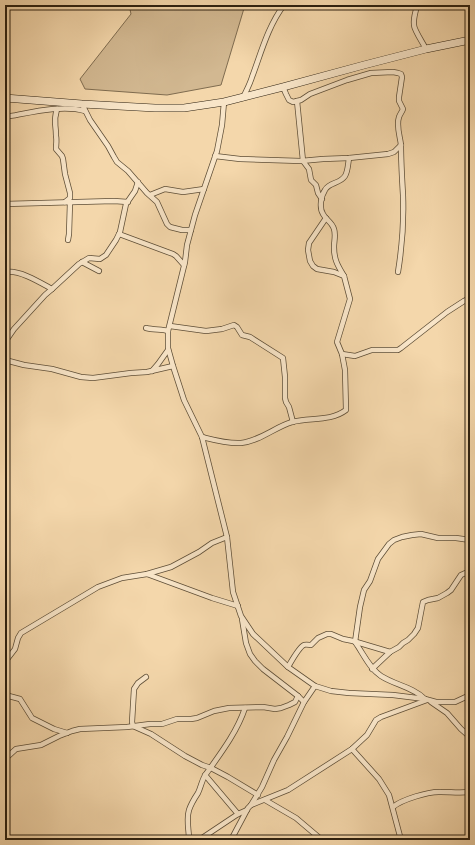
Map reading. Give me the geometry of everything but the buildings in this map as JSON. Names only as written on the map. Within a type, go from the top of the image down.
[{"type":"main road","points":[[5,98],[84,107],[184,108],[243,98],[426,49],[470,40]]},
{"type":"street","points":[[243,98],[252,79],[270,29],[284,5]]},
{"type":"street","points":[[417,5],[413,23],[426,49]]},
{"type":"street","points":[[284,87],[289,100],[293,102],[301,100],[356,76],[371,73],[398,72],[402,77],[399,102],[403,109],[398,122],[403,210],[402,238],[398,272]]},
{"type":"street","points":[[297,101],[303,161],[309,169],[311,180],[316,185],[318,193],[322,199]]},
{"type":"street","points":[[224,102],[217,151],[187,245],[184,265],[169,329],[168,350],[184,400],[202,438],[227,537],[234,592],[241,616],[246,644],[255,661],[265,671],[304,702]]},
{"type":"street","points":[[5,117],[38,111],[84,107],[92,124],[108,146],[117,162],[128,171],[157,202],[167,224],[170,227],[182,230],[191,230]]},
{"type":"street","points":[[57,109],[54,122],[56,150],[63,159],[70,193],[68,202],[68,240]]},
{"type":"street","points":[[215,156],[240,159],[303,161],[324,158],[349,158],[388,154],[394,152],[400,145]]},
{"type":"street","points":[[202,438],[243,443],[256,439],[293,422],[328,418],[345,411],[345,370],[342,354],[337,342],[350,299],[344,276],[336,263],[334,227],[323,215],[321,203],[325,190],[328,186],[340,181],[343,178],[347,170],[349,158]]},
{"type":"street","points":[[5,342],[14,329],[42,298],[79,264],[91,257],[100,260],[103,258],[114,244],[119,234],[128,202],[135,191],[138,182]]},
{"type":"street","points":[[150,195],[165,189],[183,192],[204,189]]},
{"type":"street","points":[[5,204],[114,201],[128,202]]},
{"type":"street","points":[[326,218],[309,243],[308,250],[310,261],[313,266],[318,269],[334,272],[344,276]]},
{"type":"street","points":[[119,234],[173,254],[184,265]]},
{"type":"street","points":[[82,262],[99,271]]},
{"type":"street","points":[[5,292],[7,272],[20,274],[36,280],[52,289]]},
{"type":"street","points":[[5,295],[5,318]]},
{"type":"street","points":[[342,354],[355,356],[372,350],[398,350],[447,312],[470,298]]},
{"type":"street","points":[[146,328],[155,330],[169,329],[206,331],[222,329],[234,325],[242,335],[250,337],[282,356],[285,398],[293,422]]},
{"type":"street","points":[[152,371],[168,350]]},
{"type":"street","points":[[5,360],[24,366],[52,369],[88,378],[152,371],[172,366]]},
{"type":"street","points":[[5,454],[7,460]]},
{"type":"street","points":[[470,540],[438,538],[421,534],[412,534],[394,540],[389,544],[378,559],[370,581],[364,590],[355,642],[361,649],[372,669],[381,676],[423,697],[447,713],[470,737]]},
{"type":"street","points":[[5,662],[15,649],[20,634],[98,587],[122,578],[147,574],[171,567],[212,543],[227,537]]},
{"type":"street","points":[[372,669],[390,652],[408,640],[418,628],[423,602],[438,598],[447,593],[451,590],[461,575],[470,571]]},
{"type":"street","points":[[147,574],[238,606]]},
{"type":"street","points":[[241,616],[253,634],[288,667],[315,686],[349,694],[393,695],[436,702],[455,702],[470,695]]},
{"type":"street","points":[[288,667],[302,646],[305,644],[311,645],[318,638],[327,634],[334,634],[344,639],[390,652]]},
{"type":"street","points":[[133,726],[134,689],[138,683],[146,678]]},
{"type":"street","points":[[231,840],[247,810],[258,795],[304,702],[315,686]]},
{"type":"street","points":[[5,695],[20,699],[32,718],[54,729],[67,733]]},
{"type":"street","points":[[5,759],[16,750],[41,746],[67,733],[80,729],[162,724],[177,719],[196,718],[214,711],[229,708],[281,708],[295,702],[298,696]]},
{"type":"street","points":[[251,805],[288,790],[352,749],[367,736],[376,720],[428,700]]},
{"type":"street","points":[[189,840],[187,817],[188,810],[205,775],[237,727],[244,708]]},
{"type":"street","points":[[133,726],[151,734],[191,759],[228,777],[258,795]]},
{"type":"street","points":[[352,749],[379,779],[389,795],[401,840]]},
{"type":"street","points":[[205,775],[238,814]]},
{"type":"street","points":[[392,807],[431,792],[470,792]]},
{"type":"street","points":[[265,800],[296,818],[322,840]]},
{"type":"street","points":[[199,840],[238,814],[247,810]]},
{"type":"shaded area","points":[[129,5],[245,5],[221,85],[167,95],[85,89],[80,79],[131,14]]}]
